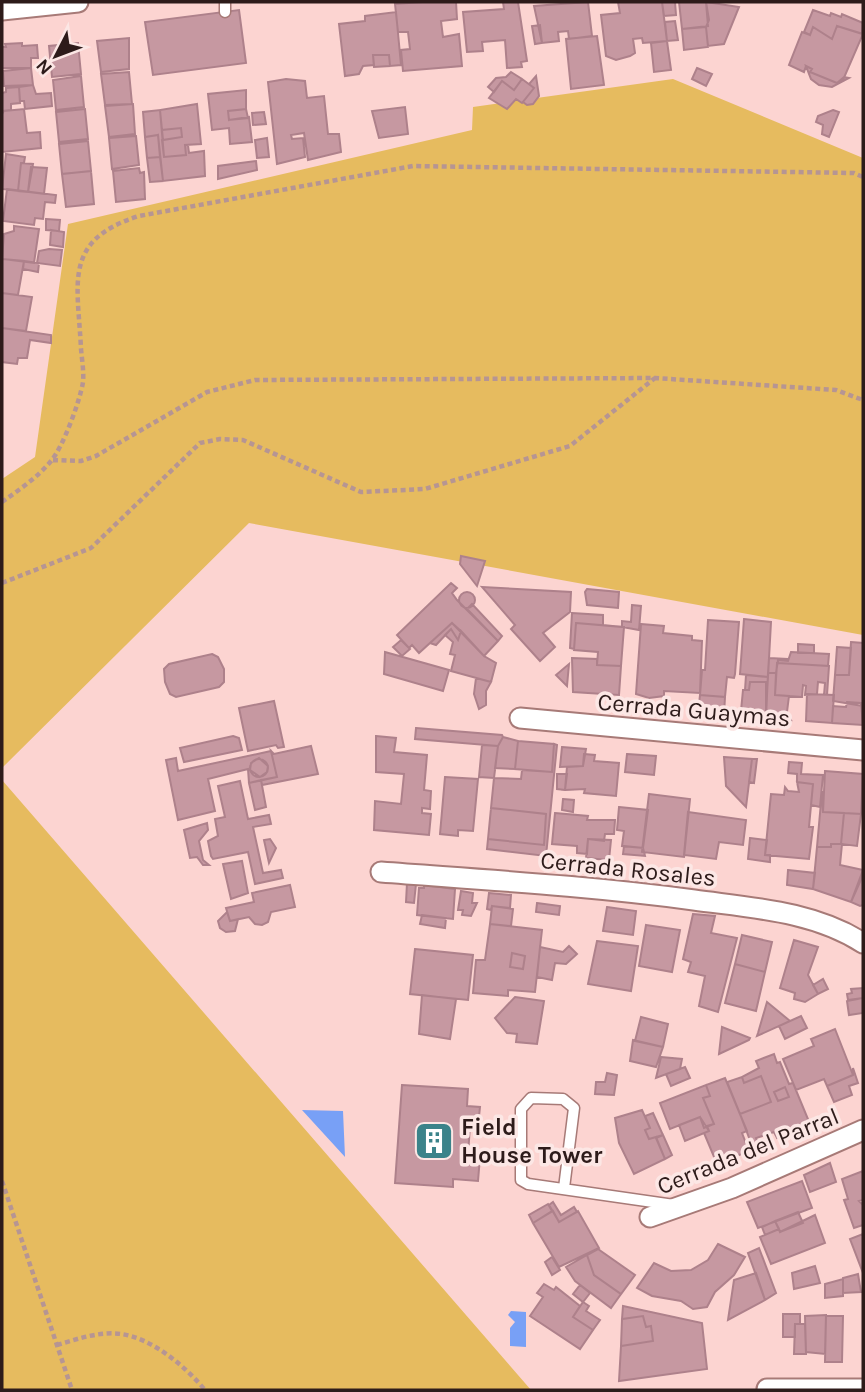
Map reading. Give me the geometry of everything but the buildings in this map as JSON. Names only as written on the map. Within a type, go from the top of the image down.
[{"type":"street","points":[[2,10],[68,2]]},
{"type":"street","name":"Cerrada Guaymas","points":[[520,718],[863,750]]},
{"type":"street","name":"Cerrada Rosales","points":[[381,872],[606,888],[751,907],[817,919],[863,943]]},
{"type":"street","name":"Cerrada del Parral","points":[[650,1217],[732,1188],[863,1130]]},
{"type":"street","points":[[767,1389],[863,1390]]},
{"type":"lane","points":[[564,1188],[574,1108],[563,1098],[531,1098],[521,1109],[519,1175],[528,1184],[681,1206]]},
{"type":"path","points":[[2,502],[53,460],[83,381],[76,276],[90,246],[100,232],[112,225],[139,216],[413,166],[855,173],[863,177]]},
{"type":"path","points":[[53,460],[80,461],[96,457],[207,392],[255,380],[655,378],[836,390],[863,400]]},
{"type":"path","points":[[2,583],[91,548],[200,443],[220,439],[243,440],[361,492],[425,489],[570,446],[655,378]]},
{"type":"path","points":[[2,1181],[72,1390]]},
{"type":"path","points":[[57,1345],[102,1335],[120,1334],[140,1339],[195,1378],[205,1390]]},
{"type":"shaded area","points":[[673,79],[863,158],[863,635],[249,523],[2,768],[2,479],[35,457],[68,224],[472,130],[473,107]]},
{"type":"shaded area","points":[[2,780],[531,1390],[2,1390]]},
{"type":"water","points":[[302,1110],[343,1111],[345,1157]]},
{"type":"water","points":[[511,1311],[526,1312],[526,1347],[510,1346],[510,1328],[515,1322],[508,1315]]},
{"type":"place","name":"Field House Tower","points":[[434,1141]]}]
